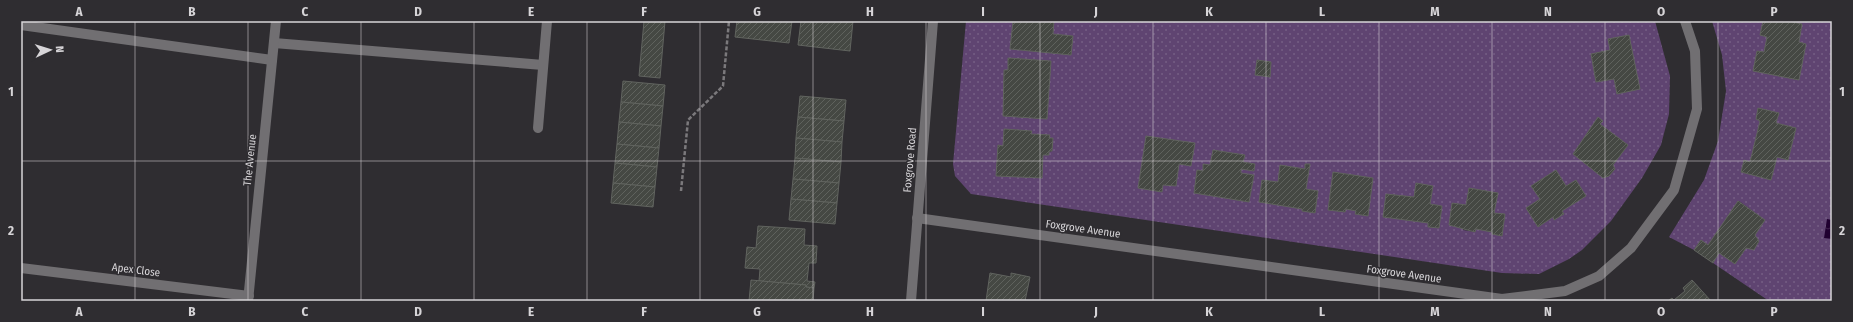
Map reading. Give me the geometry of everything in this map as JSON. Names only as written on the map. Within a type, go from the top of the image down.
[{"type":"street","name":"The Avenue","points":[[249,298],[276,21]]},
{"type":"street","points":[[538,128],[547,21]]},
{"type":"street","name":"Foxgrove Road","points":[[911,301],[933,21]]},
{"type":"street","name":"Foxgrove Avenue","points":[[917,218],[1502,300],[1564,291],[1599,276],[1631,248],[1674,190],[1697,110],[1695,51],[1684,21]]},
{"type":"street","points":[[21,25],[272,60]]},
{"type":"street","points":[[274,42],[543,65]]},
{"type":"street","name":"Apex Close","points":[[21,268],[249,298]]},
{"type":"path","points":[[681,191],[688,120],[723,86],[729,21]]},
{"type":"shaded area","points":[[966,21],[1013,21],[1010,49],[1071,55],[1073,36],[1053,34],[1054,21],[1655,21],[1670,76],[1669,114],[1661,145],[1642,178],[1611,221],[1582,250],[1569,259],[1539,274],[1502,273],[971,194],[955,176],[953,164]],"holes":[[[1629,35],[1639,89],[1617,94],[1614,79],[1596,82],[1591,54],[1610,50],[1608,39]],[[1009,58],[1051,61],[1047,119],[1003,116],[1004,70],[1008,70]],[[1257,60],[1271,62],[1270,77]],[[1598,118],[1600,124],[1628,145],[1613,165],[1615,169],[1609,176],[1603,177],[1573,154]],[[1004,129],[1031,131],[1031,134],[1049,135],[1049,138],[1053,138],[1052,151],[1043,155],[1042,178],[996,176],[998,146],[1003,146]],[[1194,143],[1191,166],[1179,164],[1176,186],[1163,185]],[[1213,150],[1245,155],[1243,162],[1255,164],[1254,171],[1241,169],[1241,173],[1254,176],[1249,202],[1194,193],[1197,170],[1203,171],[1204,164],[1210,165]],[[1305,164],[1310,164],[1306,189],[1318,191],[1315,213],[1302,211],[1302,209],[1259,202],[1262,180],[1278,182],[1280,165],[1305,169]],[[1556,170],[1566,186],[1576,180],[1586,196],[1562,211],[1563,214],[1554,220],[1553,217],[1538,227],[1526,208],[1540,199],[1531,186]],[[1333,172],[1373,178],[1368,216],[1355,214],[1356,211],[1346,209],[1345,212],[1328,210]],[[1416,184],[1433,186],[1430,204],[1442,206],[1439,228],[1428,227],[1428,223],[1383,217],[1387,194],[1414,197]],[[1469,188],[1498,193],[1494,213],[1505,215],[1502,236],[1492,234],[1492,232],[1476,229],[1475,232],[1463,230],[1463,228],[1449,225],[1452,203],[1466,205]]]},
{"type":"shaded area","points":[[1712,21],[1763,21],[1760,35],[1767,37],[1764,52],[1757,51],[1754,71],[1798,80],[1806,44],[1799,42],[1802,24],[1788,21],[1832,21],[1832,301],[1769,301],[1713,263],[1719,253],[1735,264],[1746,248],[1754,249],[1759,242],[1755,235],[1765,220],[1739,201],[1708,245],[1701,240],[1694,250],[1669,237],[1704,180],[1718,141],[1726,91],[1722,55]],"holes":[[[1758,108],[1779,113],[1776,123],[1796,128],[1788,160],[1777,157],[1771,180],[1741,172],[1744,160],[1750,162],[1760,121],[1756,119]]]},
{"type":"water","points":[[1827,219],[1832,220],[1832,239],[1824,238]]},
{"type":"building","points":[[644,21],[665,21],[660,78],[639,76]]},
{"type":"building","points":[[737,21],[792,21],[789,43],[735,37]]},
{"type":"building","points":[[801,21],[853,21],[850,51],[798,45]]},
{"type":"building","points":[[1013,21],[1054,21],[1053,34],[1073,36],[1071,55],[1010,49]]},
{"type":"building","points":[[1763,21],[1788,21],[1802,24],[1799,42],[1806,44],[1799,80],[1753,71],[1757,51],[1764,52],[1767,37],[1760,35]]},
{"type":"building","points":[[1629,35],[1640,89],[1617,94],[1614,79],[1596,82],[1591,54],[1610,50],[1608,39]]},
{"type":"building","points":[[1008,58],[1051,61],[1047,119],[1003,116],[1004,70],[1008,70]]},
{"type":"building","points":[[1257,60],[1271,62],[1270,77],[1255,75]]},
{"type":"building","points":[[623,81],[665,85],[663,106],[621,102]]},
{"type":"building","points":[[800,96],[846,100],[844,121],[798,117]]},
{"type":"building","points":[[621,102],[663,106],[661,126],[619,122]]},
{"type":"building","points":[[1758,108],[1779,113],[1776,123],[1796,128],[1788,160],[1777,157],[1771,180],[1741,172],[1744,160],[1750,162],[1760,121],[1756,119]]},
{"type":"building","points":[[798,117],[844,121],[842,142],[796,138]]},
{"type":"building","points":[[1598,117],[1603,121],[1600,124],[1628,145],[1613,165],[1615,169],[1609,176],[1603,178],[1573,154]]},
{"type":"building","points":[[619,122],[661,126],[659,148],[617,144]]},
{"type":"building","points":[[1004,129],[1032,131],[1031,134],[1050,135],[1049,138],[1053,138],[1052,151],[1049,151],[1049,155],[1043,155],[1042,178],[996,176],[998,145],[1003,146]]},
{"type":"building","points":[[1146,136],[1195,143],[1191,166],[1179,164],[1176,186],[1163,185],[1162,192],[1138,188]]},
{"type":"building","points":[[796,138],[842,142],[841,162],[795,158]]},
{"type":"building","points":[[617,144],[659,148],[657,167],[615,163]]},
{"type":"building","points":[[1213,150],[1245,155],[1243,162],[1255,164],[1254,171],[1241,169],[1241,173],[1254,175],[1249,202],[1194,193],[1197,170],[1203,171],[1203,164],[1210,165]]},
{"type":"building","points":[[795,158],[841,162],[839,183],[793,179]]},
{"type":"building","points":[[615,163],[657,167],[655,187],[613,183]]},
{"type":"building","points":[[1305,164],[1310,164],[1306,189],[1318,191],[1315,213],[1302,211],[1302,209],[1259,202],[1262,180],[1278,182],[1280,165],[1305,169]]},
{"type":"building","points":[[1556,170],[1566,186],[1576,180],[1586,196],[1562,211],[1564,214],[1554,220],[1553,217],[1538,227],[1526,208],[1540,199],[1531,186]]},
{"type":"building","points":[[1333,172],[1373,178],[1368,216],[1355,214],[1356,211],[1346,209],[1345,212],[1328,210]]},
{"type":"building","points":[[793,179],[839,183],[837,203],[791,199]]},
{"type":"building","points":[[613,183],[655,187],[653,207],[611,203]]},
{"type":"building","points":[[1416,183],[1433,186],[1430,204],[1442,206],[1439,228],[1428,227],[1428,223],[1383,217],[1386,194],[1414,197]]},
{"type":"building","points":[[1469,188],[1498,193],[1494,213],[1505,214],[1502,236],[1492,234],[1492,232],[1476,229],[1475,232],[1449,225],[1452,203],[1466,205]]},
{"type":"building","points":[[791,199],[837,203],[835,224],[789,220]]},
{"type":"building","points":[[1738,201],[1765,220],[1755,235],[1759,241],[1754,250],[1746,248],[1735,264],[1719,253],[1713,263],[1694,250],[1701,240],[1708,245]]},
{"type":"building","points":[[758,226],[805,229],[804,245],[817,246],[816,263],[809,263],[807,281],[815,282],[814,288],[806,287],[806,285],[759,281],[760,269],[745,268],[747,247],[756,248]]},
{"type":"building","points":[[990,273],[1011,277],[1011,273],[1030,277],[1025,301],[986,301]]},
{"type":"building","points":[[751,280],[806,285],[806,287],[814,288],[813,301],[749,301]]},
{"type":"building","points":[[1692,280],[1711,301],[1668,301],[1672,298],[1674,300],[1685,291],[1683,288]]}]
